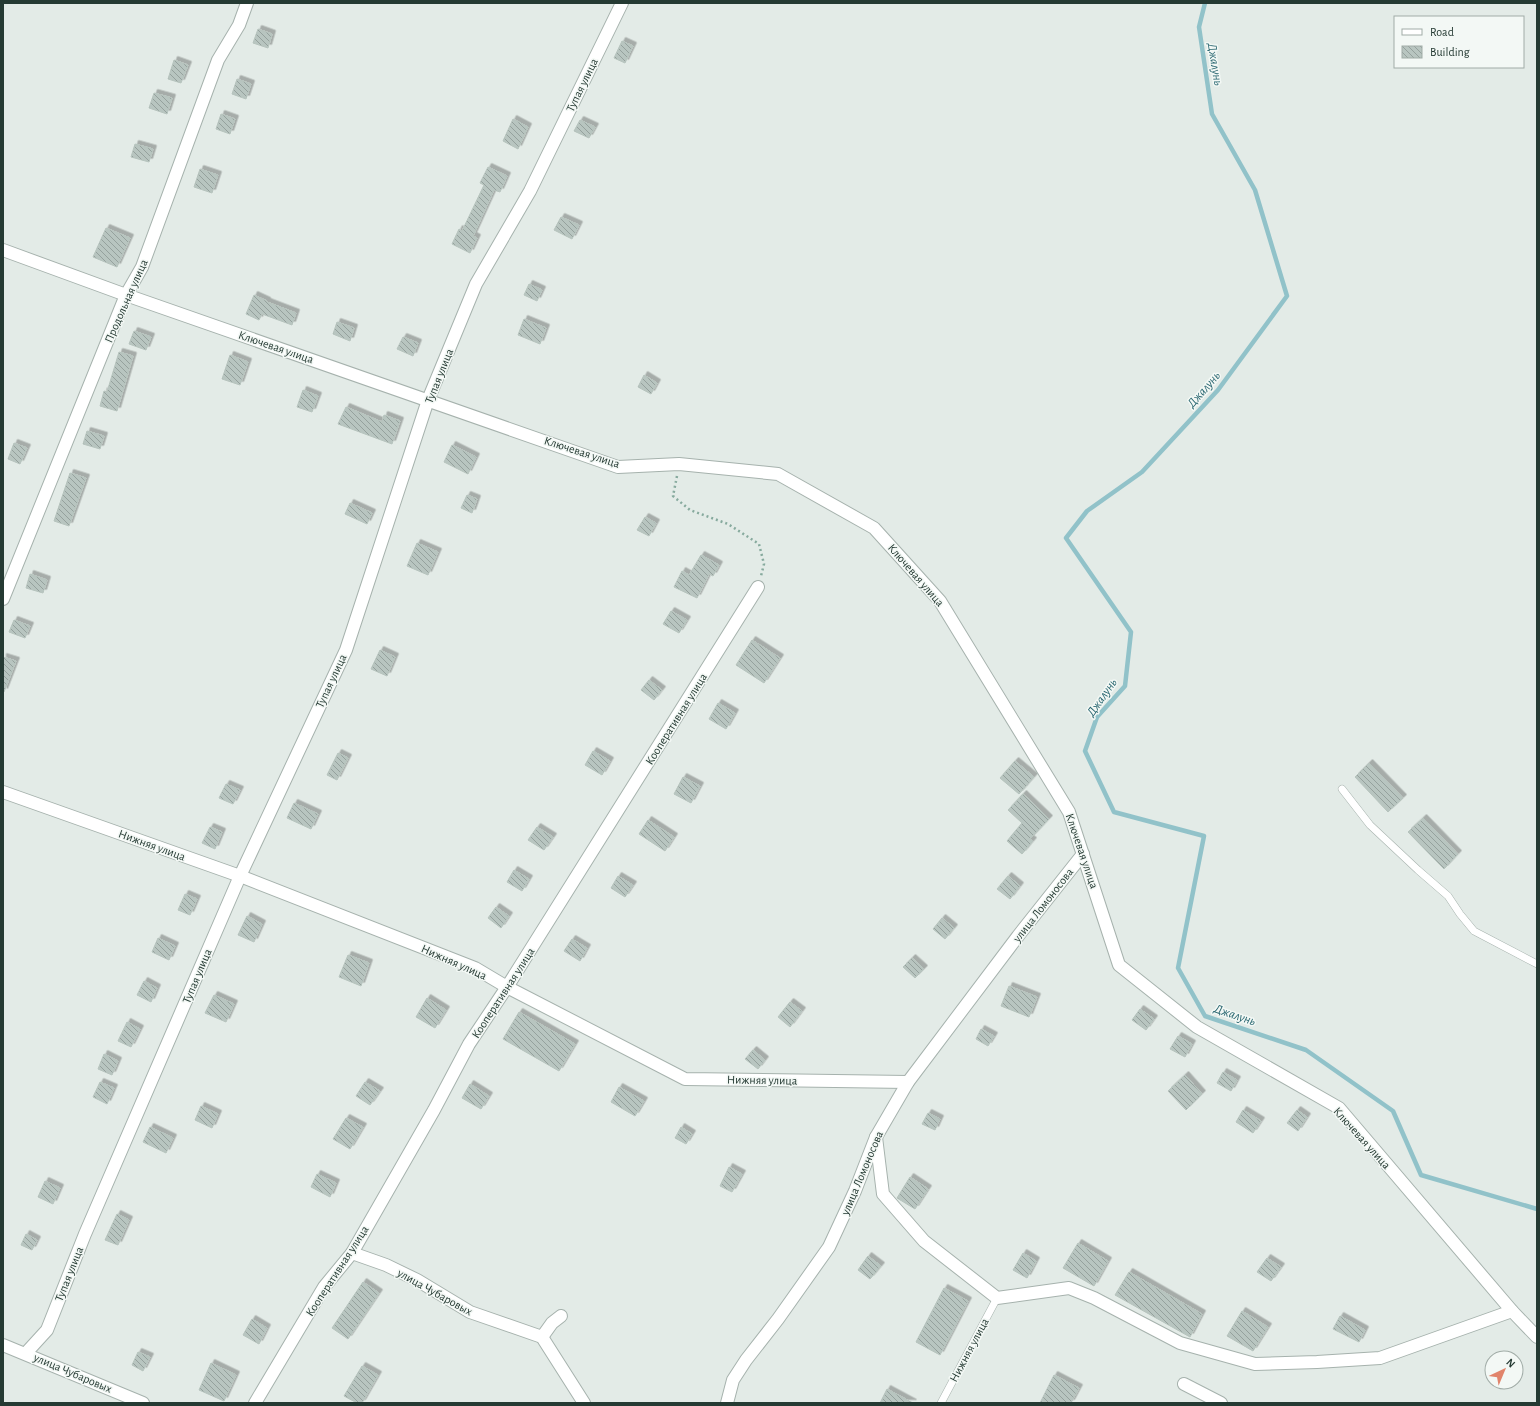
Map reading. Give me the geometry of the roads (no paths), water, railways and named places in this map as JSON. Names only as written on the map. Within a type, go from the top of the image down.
[{"type":"street","name":"Продольная улица","points":[[3,599],[126,295],[142,267],[218,60],[238,25],[247,3]]},
{"type":"street","name":"Тупая улица","points":[[26,1353],[47,1330],[89,1227],[240,876],[346,650],[428,400],[476,284],[530,191],[622,3]]},
{"type":"street","name":"Ключевая улица","points":[[3,250],[126,295],[618,466],[679,464],[778,474],[874,528],[940,600],[1069,812],[1119,965],[1197,1027],[1339,1108],[1512,1311],[1537,1337]]},
{"type":"street","name":"Кооперативная улица","points":[[255,1403],[324,1287],[352,1253],[434,1110],[469,1044],[507,987],[758,587]]},
{"type":"street","name":"Нижняя улица","points":[[3,792],[240,876],[475,968],[507,987],[685,1079],[908,1082]]},
{"type":"street","name":"улица Ломоносова","points":[[727,1403],[733,1380],[746,1360],[778,1319],[829,1247],[855,1191],[876,1137],[908,1082],[1018,936],[1083,854]]},
{"type":"street","points":[[876,1137],[883,1194],[924,1241],[997,1298],[1069,1288],[1094,1298],[1180,1343],[1255,1364],[1380,1358],[1512,1311]]},
{"type":"street","name":"улица Чубаровых","points":[[352,1253],[386,1265],[417,1280],[470,1312],[542,1337]]},
{"type":"street","points":[[561,1316],[552,1322],[542,1337],[584,1403]]},
{"type":"street","name":"улица Чубаровых","points":[[3,1345],[26,1353],[143,1403]]},
{"type":"street","points":[[1184,1384],[1221,1403]]},
{"type":"lane","points":[[1342,789],[1370,825],[1448,896],[1474,931],[1537,964]]},
{"type":"lane","name":"Нижняя улица","points":[[942,1403],[997,1298]]},
{"type":"waterway","name":"Джалунь","points":[[1205,3],[1199,27],[1212,114],[1255,190],[1287,296],[1218,390],[1142,472],[1087,511],[1066,538],[1131,632],[1125,686],[1097,717],[1085,751],[1114,812],[1204,836],[1178,968],[1205,1016],[1306,1050],[1393,1111],[1421,1175],[1537,1209]]}]
